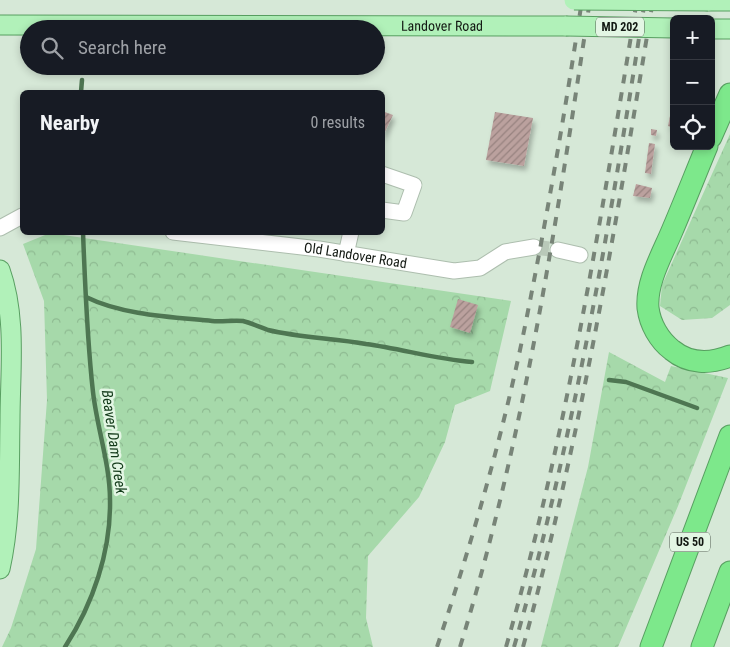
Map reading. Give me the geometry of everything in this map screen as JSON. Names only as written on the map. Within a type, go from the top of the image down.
[{"type":"highway","points":[[715,128],[730,94]]},
{"type":"highway","points":[[705,150],[654,273],[648,307],[650,318],[659,336],[674,352],[696,361],[720,360],[730,356]]},
{"type":"highway","name":"US 50","points":[[651,647],[730,436]]},
{"type":"highway","points":[[702,647],[730,572]]},
{"type":"main road","name":"MD 202","points":[[574,0],[730,1]]},
{"type":"main road","name":"Landover Road","points":[[0,24],[20,24]]},
{"type":"main road","name":"Landover Road","points":[[385,25],[670,28]]},
{"type":"main road","points":[[715,29],[730,29]]},
{"type":"main road","points":[[0,270],[10,310],[5,424],[8,511],[0,569]]},
{"type":"street","points":[[385,175],[414,185],[404,213],[385,210]]},
{"type":"street","points":[[0,228],[20,217]]},
{"type":"street","name":"Old Landover Road","points":[[226,235],[278,238],[346,254],[444,270],[480,268],[512,250],[534,247]]},
{"type":"street","points":[[346,254],[350,235]]},
{"type":"street","points":[[558,250],[580,254]]},
{"type":"green space","points":[[730,134],[730,305],[712,318],[682,320],[660,306],[662,285]]},
{"type":"green space","points":[[45,235],[64,235],[511,301],[490,391],[455,405],[445,442],[419,497],[368,556],[366,618],[373,647],[2,647],[11,628],[36,549],[47,400],[44,301],[23,244]]},
{"type":"green space","points":[[609,352],[665,382],[671,366],[728,378],[678,506],[618,647],[541,647],[588,467]]},
{"type":"building","points":[[385,112],[393,115],[385,132]]},
{"type":"building","points":[[495,112],[533,118],[524,166],[486,160]]},
{"type":"building","points":[[651,129],[657,130],[656,136],[651,135]]},
{"type":"building","points":[[649,143],[655,144],[651,174],[645,173]]},
{"type":"building","points":[[636,184],[652,188],[650,198],[633,196]]},
{"type":"building","points":[[458,299],[478,305],[470,333],[450,327]]},
{"type":"waterway","name":"Beaver Dam Creek","points":[[81,90],[82,80]]},
{"type":"waterway","name":"Beaver Dam Creek","points":[[65,647],[92,595],[104,558],[110,519],[108,473],[95,406],[91,372],[86,312],[83,235]]},
{"type":"waterway","points":[[86,297],[115,308],[147,314],[212,321],[243,321],[280,333],[354,342],[445,359],[472,362]]},
{"type":"waterway","points":[[609,380],[626,382],[697,408]]},
{"type":"tunnel","points":[[534,247],[558,250]]},
{"type":"railway","points":[[437,647],[487,483],[509,400],[535,277],[582,0]]},
{"type":"railway","points":[[460,647],[483,568],[521,407],[552,245],[590,0]]},
{"type":"railway","points":[[506,647],[528,567],[565,406],[596,244],[637,0]]},
{"type":"railway","points":[[514,647],[555,487],[590,325],[619,163],[645,0]]},
{"type":"railway","points":[[523,647],[544,567],[581,406],[612,244],[653,0]]}]
